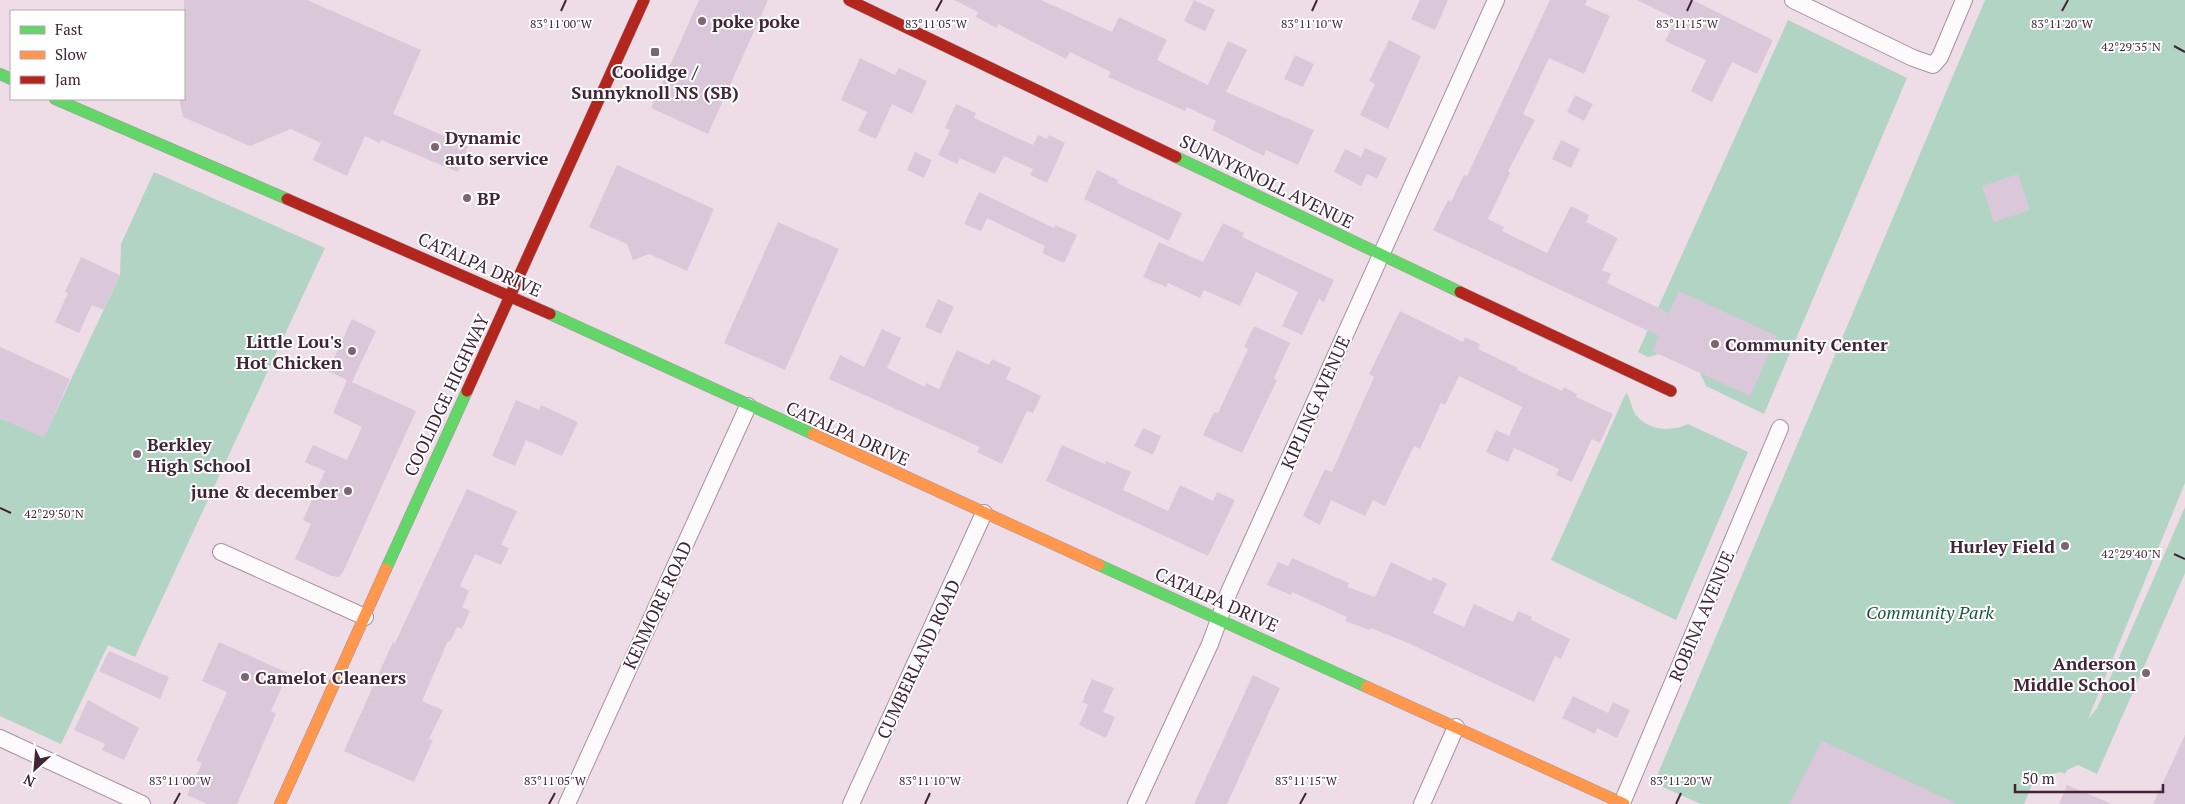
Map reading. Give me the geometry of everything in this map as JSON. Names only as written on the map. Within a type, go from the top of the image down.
[{"type":"street","name":"COOLIDGE HIGHWAY","points":[[280,804],[644,0]]},
{"type":"street","name":"SUNNYKNOLL AVENUE","points":[[850,0],[1381,255],[1671,390]]},
{"type":"street","name":"KIPLING AVENUE","points":[[1136,804],[1210,644],[1218,619],[1496,0]]},
{"type":"street","points":[[1793,0],[1913,58],[1933,65],[1940,57],[1964,0]]},
{"type":"street","name":"CATALPA DRIVE","points":[[58,100],[510,296],[1623,804]]},
{"type":"street","name":"KENMORE ROAD","points":[[567,804],[748,406]]},
{"type":"street","name":"ROBINA AVENUE","points":[[1623,804],[1780,428]]},
{"type":"street","name":"CUMBERLAND ROAD","points":[[851,804],[984,513]]},
{"type":"street","points":[[221,552],[365,617]]},
{"type":"street","points":[[1422,804],[1456,727]]},
{"type":"street","points":[[0,738],[142,804]]},
{"type":"green space","name":"Community Park","points":[[1985,0],[2185,0],[2185,483],[2088,719],[2097,708],[2185,507],[2185,573],[2097,774],[2078,765],[2067,770],[2065,774],[2061,772],[2035,778],[2024,804],[1701,804],[1654,783]]},
{"type":"green space","points":[[1788,20],[1907,78],[1764,414],[1706,386],[1698,368],[1666,352],[1648,357],[1638,352]]},
{"type":"green space","name":"Berkley High School","points":[[154,172],[325,248],[135,657],[108,645],[61,744],[0,716],[0,418],[44,437],[120,275],[121,244]]},
{"type":"green space","points":[[1626,393],[1636,415],[1647,424],[1668,429],[1688,424],[1748,452],[1676,620],[1551,560]]},
{"type":"building","points":[[184,0],[307,0],[421,50],[393,114],[468,146],[458,172],[381,140],[380,143],[365,136],[347,176],[313,160],[321,143],[291,129],[250,146],[183,117],[179,100],[185,100]]},
{"type":"building","points":[[699,0],[768,0],[708,134],[651,108]]},
{"type":"building","points":[[954,0],[1041,0],[1112,32],[1119,17],[1167,40],[1157,60],[1208,85],[1228,41],[1247,50],[1226,92],[1314,130],[1298,165],[1266,150],[1264,156],[1212,130],[1216,121],[1187,107],[1185,111],[1108,77],[1111,72],[1070,52],[1066,59],[998,24],[997,28],[976,17],[978,12]]},
{"type":"building","points":[[1194,0],[1215,10],[1205,31],[1184,21]]},
{"type":"building","points":[[1420,0],[1448,0],[1435,30],[1411,19]]},
{"type":"building","points":[[1550,0],[1587,0],[1585,5],[1610,16],[1584,74],[1549,58],[1523,114],[1535,120],[1508,171],[1510,173],[1488,219],[1504,227],[1502,231],[1547,253],[1571,206],[1589,215],[1586,222],[1618,238],[1602,270],[1611,274],[1607,283],[1669,313],[1679,291],[1777,336],[1750,396],[1652,351],[1659,336],[1433,230],[1448,200],[1451,202],[1464,175],[1467,176]]},
{"type":"building","points":[[1637,0],[1693,0],[1773,40],[1757,74],[1732,62],[1712,102],[1691,91],[1706,60],[1665,41],[1676,19]]},
{"type":"building","points":[[1389,40],[1421,56],[1388,129],[1360,115],[1375,84],[1369,81]]},
{"type":"building","points":[[1295,55],[1314,64],[1303,87],[1284,79]]},
{"type":"building","points":[[860,58],[895,75],[899,68],[927,81],[912,114],[892,104],[876,139],[858,131],[867,112],[841,100]]},
{"type":"building","points":[[1575,95],[1593,104],[1584,121],[1567,112]]},
{"type":"building","points":[[956,104],[976,113],[974,118],[1033,145],[1038,135],[1047,139],[1049,135],[1065,143],[1047,183],[1030,175],[1033,169],[1004,156],[995,174],[960,158],[957,164],[938,155],[950,130],[945,128]]},
{"type":"building","points":[[1561,140],[1580,149],[1571,168],[1552,159]]},
{"type":"building","points":[[1365,148],[1387,158],[1377,179],[1367,174],[1361,186],[1334,172],[1345,149],[1361,157]]},
{"type":"building","points":[[915,152],[932,160],[924,178],[907,170]]},
{"type":"building","points":[[617,165],[714,209],[687,271],[649,254],[633,260],[627,244],[589,227]]},
{"type":"building","points":[[1097,170],[1118,180],[1117,183],[1182,213],[1169,241],[1084,199]]},
{"type":"building","points":[[2018,174],[2030,210],[1994,222],[1982,186]]},
{"type":"building","points":[[979,192],[1054,228],[1055,225],[1077,235],[1064,263],[1042,253],[1045,246],[987,218],[981,231],[964,224]]},
{"type":"building","points":[[778,222],[839,249],[785,370],[724,343]]},
{"type":"building","points":[[1223,223],[1244,233],[1242,237],[1334,280],[1324,302],[1319,299],[1302,335],[1282,326],[1298,292],[1256,272],[1240,306],[1204,290],[1200,298],[1168,283],[1166,287],[1143,277],[1159,242],[1203,262]]},
{"type":"building","points":[[81,257],[120,275],[103,310],[92,305],[79,333],[55,322],[68,293],[65,292]]},
{"type":"building","points":[[938,299],[954,307],[941,334],[925,327]]},
{"type":"building","points":[[1400,311],[1463,342],[1465,337],[1480,344],[1478,349],[1518,368],[1517,370],[1562,391],[1564,387],[1577,394],[1576,397],[1613,414],[1600,443],[1592,439],[1572,482],[1556,475],[1559,469],[1514,448],[1508,462],[1486,452],[1496,430],[1509,436],[1522,407],[1459,376],[1445,405],[1441,403],[1420,449],[1414,446],[1385,506],[1373,500],[1365,516],[1331,500],[1320,525],[1303,516],[1325,469],[1332,472],[1374,377],[1369,374]]},
{"type":"building","points":[[352,319],[376,331],[352,382],[416,411],[343,572],[339,577],[332,576],[295,559],[311,524],[303,520],[325,471],[305,462],[313,445],[347,460],[362,427],[333,413],[347,380],[328,371]]},
{"type":"building","points":[[1254,326],[1290,343],[1274,378],[1277,380],[1242,453],[1203,435],[1214,412],[1218,413],[1248,349],[1244,347]]},
{"type":"building","points":[[882,329],[901,338],[887,368],[925,387],[926,383],[939,389],[957,350],[989,365],[992,359],[1011,368],[1006,379],[1041,396],[1033,413],[1027,411],[1002,464],[977,452],[980,447],[829,379],[840,355],[864,367]]},
{"type":"building","points":[[0,347],[70,379],[44,438],[0,418]]},
{"type":"building","points":[[516,400],[539,410],[541,405],[578,422],[562,456],[526,440],[515,466],[492,456]]},
{"type":"building","points":[[1143,428],[1161,436],[1153,455],[1134,446]]},
{"type":"building","points":[[1062,445],[1105,464],[1106,461],[1131,472],[1123,490],[1168,511],[1180,485],[1213,501],[1217,492],[1235,500],[1208,556],[1046,481]]},
{"type":"building","points":[[467,489],[517,511],[501,545],[509,548],[501,565],[475,554],[460,586],[469,591],[462,607],[470,611],[462,629],[457,627],[450,642],[448,641],[422,701],[443,710],[429,739],[433,740],[414,782],[344,751],[393,642],[395,643]]},
{"type":"building","points":[[1292,558],[1349,583],[1347,587],[1375,597],[1391,562],[1431,581],[1433,577],[1447,583],[1433,613],[1464,627],[1474,604],[1513,622],[1518,611],[1532,617],[1531,620],[1570,639],[1561,659],[1555,656],[1534,702],[1408,643],[1371,628],[1370,630],[1345,621],[1347,617],[1292,592],[1291,595],[1267,585],[1278,562],[1288,566]]},
{"type":"building","points":[[219,642],[288,673],[271,711],[276,714],[237,804],[207,804],[187,795],[202,763],[196,761],[227,692],[202,681]]},
{"type":"building","points":[[109,651],[169,677],[160,699],[99,671]]},
{"type":"building","points":[[1253,675],[1280,688],[1227,804],[1194,804]]},
{"type":"building","points":[[1092,679],[1114,688],[1103,712],[1115,717],[1106,738],[1079,725],[1088,705],[1082,702]]},
{"type":"building","points":[[1573,696],[1608,713],[1613,702],[1630,710],[1617,738],[1597,728],[1595,734],[1562,718]]},
{"type":"building","points":[[88,700],[139,728],[124,760],[102,750],[105,744],[74,730]]},
{"type":"building","points":[[2185,735],[2185,804],[2153,804]]},
{"type":"building","points":[[1822,741],[1957,804],[1789,804]]},
{"type":"building","points":[[2067,785],[2112,804],[2059,804]]},
{"type":"traffic: fast","points":[[0,74],[10,79]]},
{"type":"traffic: fast","points":[[57,100],[287,199]]},
{"type":"traffic: fast","points":[[1176,157],[1460,292]]},
{"type":"traffic: fast","points":[[550,314],[813,434]]},
{"type":"traffic: fast","points":[[386,569],[467,391]]},
{"type":"traffic: fast","points":[[1099,565],[1367,687]]},
{"type":"traffic: slow","points":[[813,434],[1099,565]]},
{"type":"traffic: slow","points":[[280,804],[386,569]]},
{"type":"traffic: slow","points":[[1367,687],[1624,804]]},
{"type":"traffic: jam","points":[[467,391],[644,0]]},
{"type":"traffic: jam","points":[[849,0],[1176,157]]},
{"type":"traffic: jam","points":[[287,199],[550,314]]},
{"type":"traffic: jam","points":[[1460,292],[1671,391]]},
{"type":"place","name":"poke poke","points":[[702,21]]},
{"type":"place","name":"Coolidge / Sunnyknoll NS (SB)","points":[[655,52]]},
{"type":"place","name":"Dynamic auto service","points":[[435,147]]},
{"type":"place","name":"BP","points":[[467,198]]},
{"type":"place","name":"Community Center","points":[[1715,344]]},
{"type":"place","name":"Little Lou's Hot Chicken","points":[[352,351]]},
{"type":"place","name":"Berkley High School","points":[[137,454]]},
{"type":"place","name":"june & december","points":[[348,491]]},
{"type":"place","name":"Hurley Field","points":[[2065,546]]},
{"type":"place","name":"Anderson Middle School","points":[[2146,673]]},
{"type":"place","name":"Camelot Cleaners","points":[[245,677]]}]
